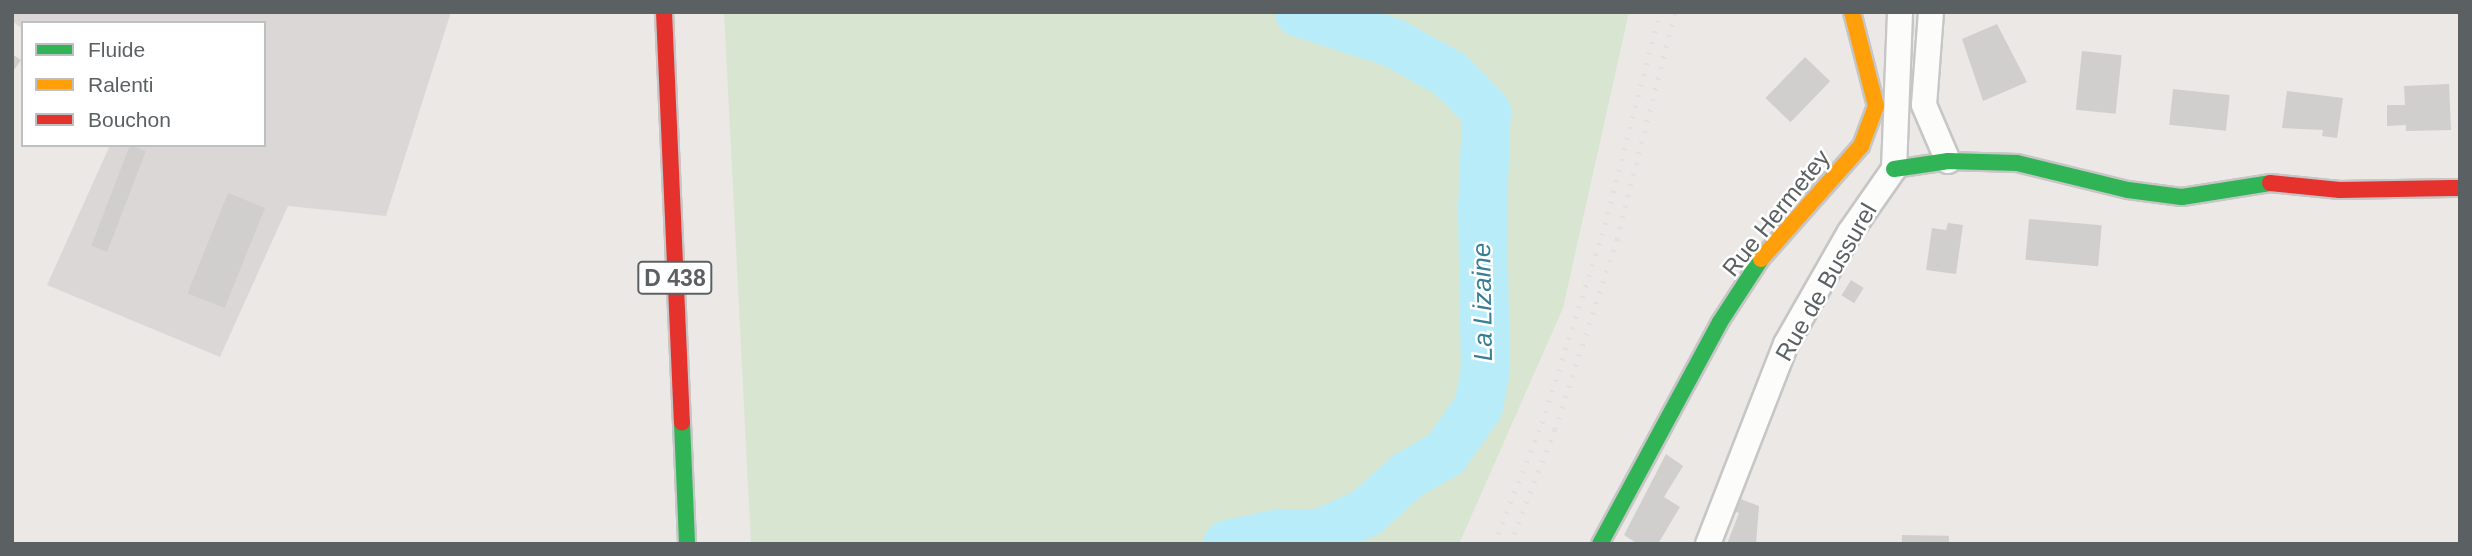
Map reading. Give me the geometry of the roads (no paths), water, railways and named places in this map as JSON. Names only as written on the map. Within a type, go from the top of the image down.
[{"type":"street","name":"D 438","points":[[664,12],[687,544]]},
{"type":"street","name":"Rue Hermetey","points":[[1600,544],[1748,279],[1861,146],[1876,106],[1852,12]]},
{"type":"street","points":[[1900,12],[1894,169],[1948,161],[2017,163],[2128,190],[2182,197],[2268,183],[2340,190],[2460,188]]},
{"type":"street","points":[[1931,12],[1924,105],[1948,161]]},
{"type":"street","name":"Rue de Bussurel","points":[[1708,544],[1786,344],[1850,232],[1894,169]]},
{"type":"waterway","name":"La Lizaine","points":[[1227,544],[1279,533],[1320,533],[1366,512],[1407,475],[1445,453],[1478,406],[1485,371],[1482,208],[1486,111],[1450,74],[1392,42],[1299,12]]},
{"type":"railway","points":[[1494,544],[1542,423],[1602,235],[1660,12]]},
{"type":"railway","points":[[1510,544],[1555,429],[1617,239],[1675,12]]}]
